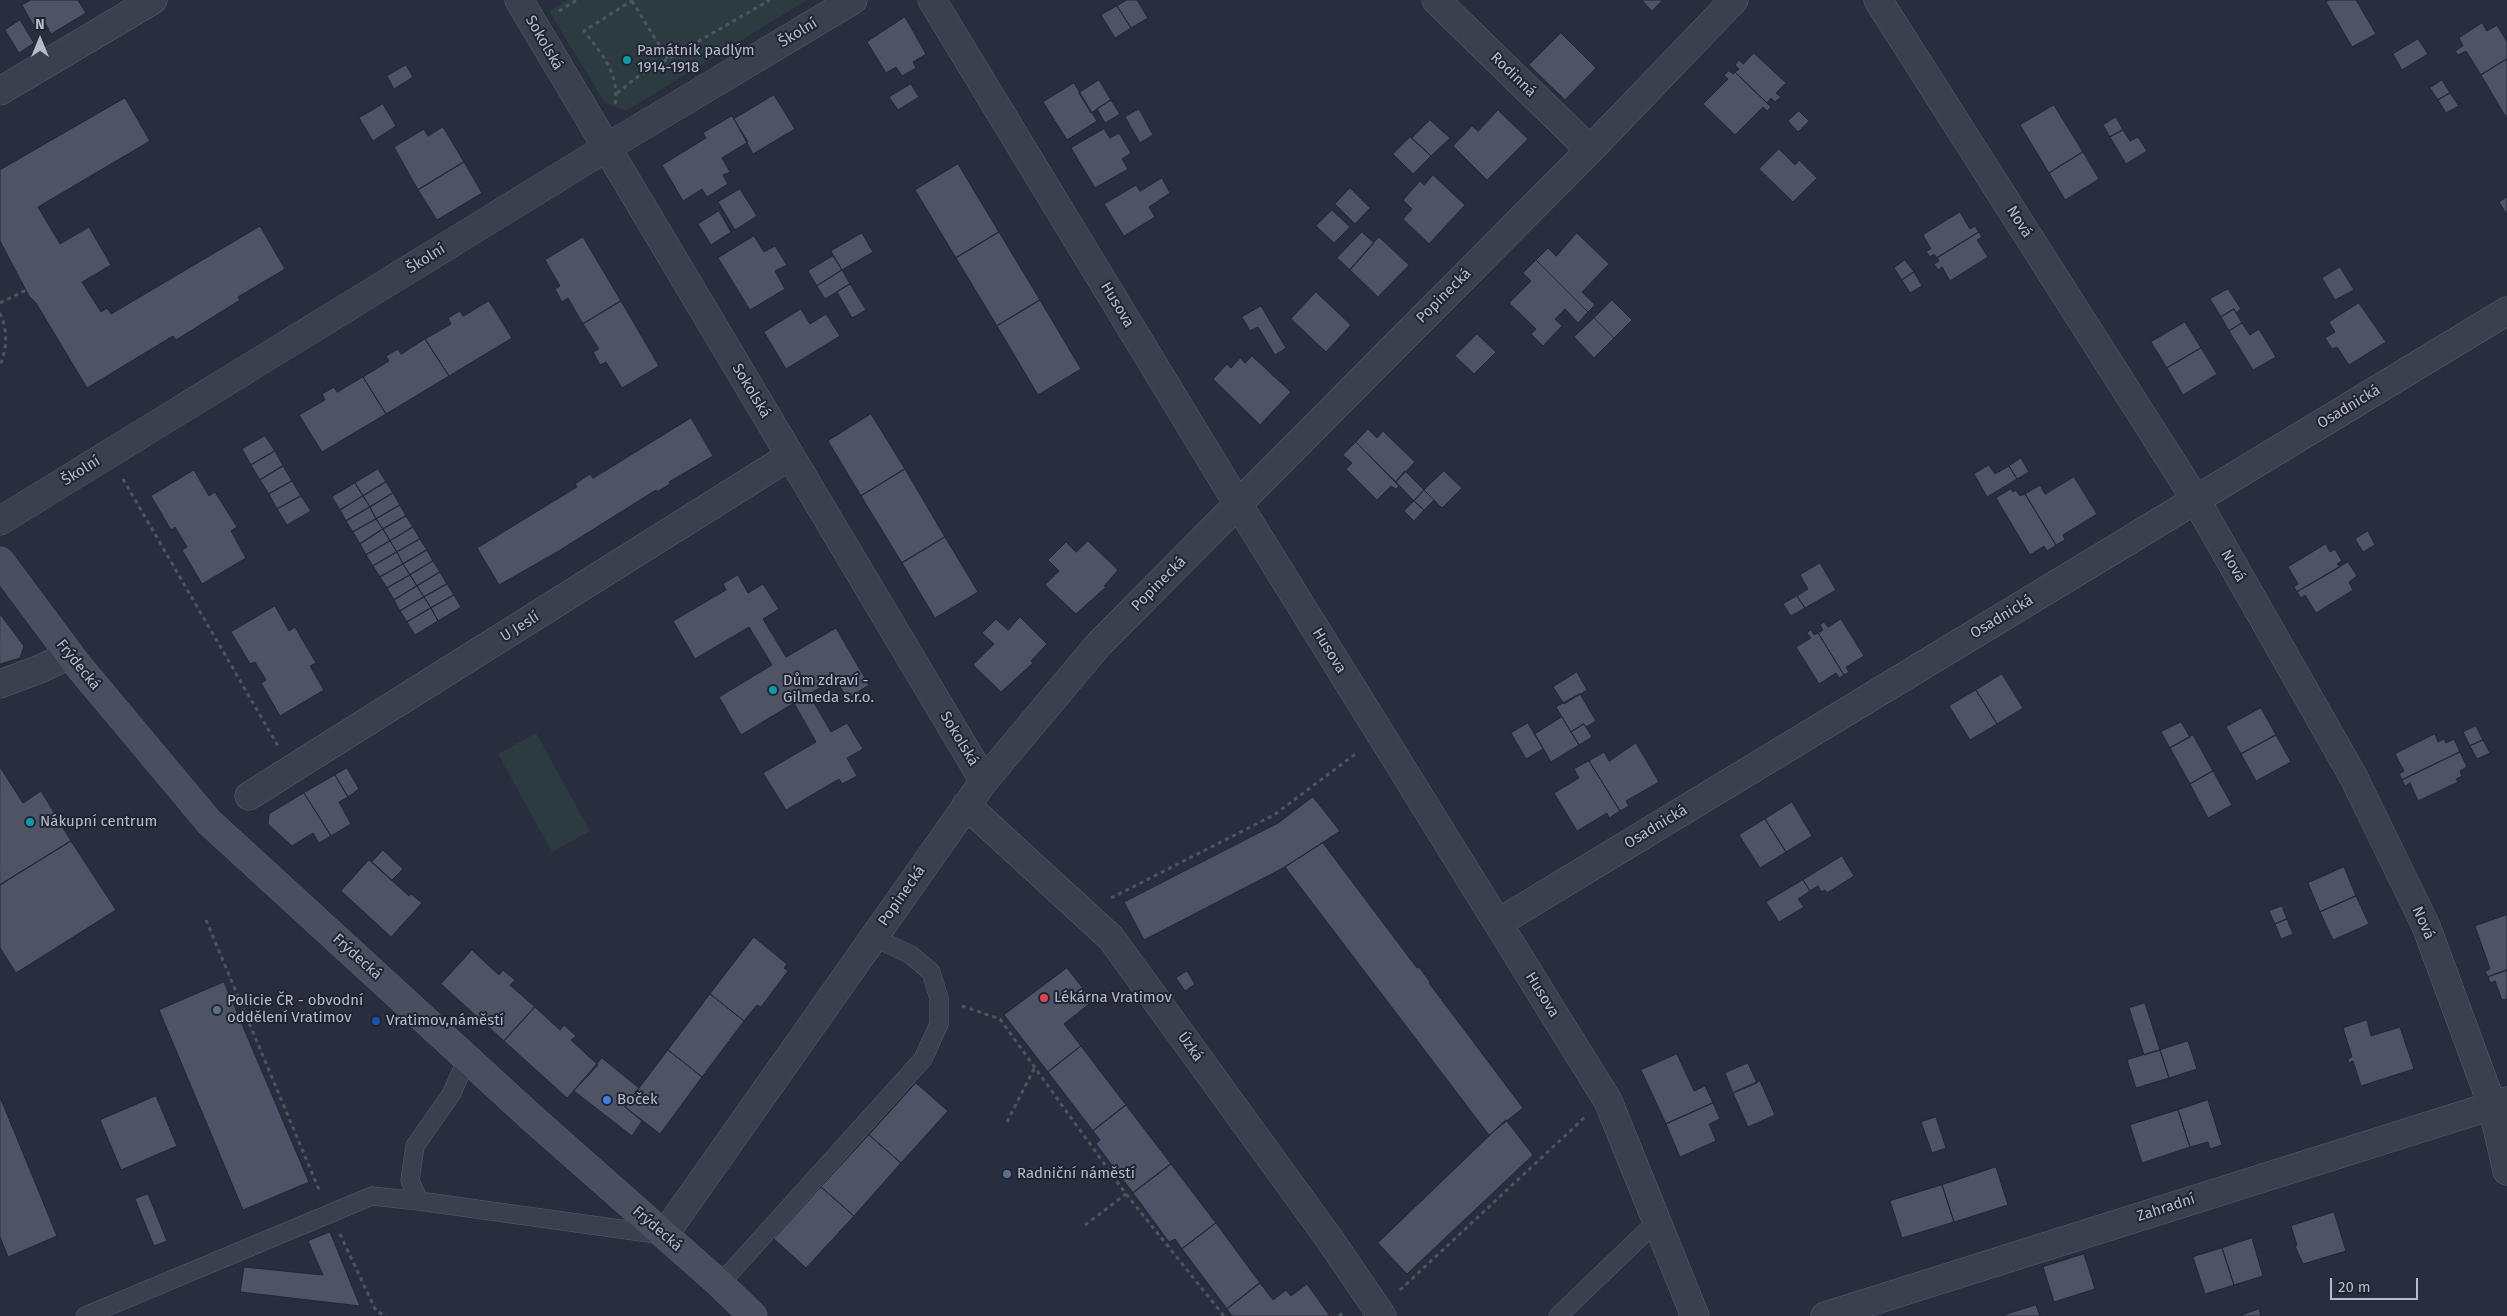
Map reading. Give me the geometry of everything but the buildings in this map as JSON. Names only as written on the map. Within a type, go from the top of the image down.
[{"type":"main road","name":"Frýdecká","points":[[0,561],[69,655],[209,822],[467,1058],[664,1236],[720,1284],[753,1316]]},
{"type":"street","points":[[0,91],[153,0]]},
{"type":"street","name":"Sokolská","points":[[519,0],[984,781]]},
{"type":"street","name":"Školní","points":[[0,521],[606,148],[853,0]]},
{"type":"street","name":"Husova","points":[[932,0],[1238,504],[1608,1101],[1695,1316]]},
{"type":"street","name":"Rodinná","points":[[1436,0],[1590,150]]},
{"type":"street","name":"Popinecká","points":[[664,1236],[966,805],[1099,644],[1590,150],[1734,0]]},
{"type":"street","name":"Nová","points":[[1878,0],[2196,500],[2353,776],[2426,926],[2500,1103],[2507,1171]]},
{"type":"street","name":"Osadnická","points":[[1498,923],[2507,311]]},
{"type":"street","name":"U Jeslí","points":[[249,796],[790,456]]},
{"type":"street","points":[[0,684],[40,669],[69,655]]},
{"type":"street","name":"Úzká","points":[[966,805],[1111,938],[1381,1313]]},
{"type":"street","name":"Zahradní","points":[[1825,1316],[2500,1103]]},
{"type":"lane","points":[[720,1284],[922,1059],[939,1024],[939,998],[931,972],[912,955],[873,936]]},
{"type":"lane","points":[[420,1201],[410,1180],[415,1146],[452,1093],[467,1058]]},
{"type":"lane","points":[[85,1316],[372,1196],[420,1201],[664,1236]]},
{"type":"lane","points":[[1558,1316],[1656,1222]]},
{"type":"path","points":[[552,16],[577,0]]},
{"type":"path","points":[[680,78],[667,59],[632,0],[584,31],[609,63],[617,93],[640,75],[667,59],[770,0]]},
{"type":"path","points":[[0,303],[26,290]]},
{"type":"path","points":[[0,313],[5,324],[7,350],[0,366]]},
{"type":"path","points":[[108,454],[292,770]]},
{"type":"path","points":[[1083,912],[1274,815],[1381,735]]},
{"type":"path","points":[[206,920],[331,1214],[376,1311],[376,1316]]},
{"type":"path","points":[[939,998],[1000,1019],[1126,1194],[1224,1316]]},
{"type":"path","points":[[1008,1122],[1035,1067]]},
{"type":"path","points":[[1381,1313],[1583,1118],[1608,1101]]},
{"type":"path","points":[[1085,1225],[1126,1194]]},
{"type":"path","points":[[376,1311],[386,1316]]},
{"type":"shaded area","points":[[568,0],[807,0],[626,111],[605,103],[549,11]]},
{"type":"shaded area","points":[[536,733],[590,831],[552,852],[498,754]]},
{"type":"place","name":"Památník padlým 1914-1918","points":[[627,60]]},
{"type":"place","name":"Dům zdraví - Gilmeda s.r.o.","points":[[773,690]]},
{"type":"place","name":"Nákupní centrum","points":[[30,822]]},
{"type":"place","name":"Lékárna Vratimov","points":[[1044,998]]},
{"type":"place","name":"Policie ČR - obvodní oddělení Vratimov","points":[[217,1010]]},
{"type":"place","name":"Vratimov,náměstí","points":[[376,1021]]},
{"type":"place","name":"Boček","points":[[607,1100]]},
{"type":"place","name":"Radniční náměstí","points":[[1007,1174]]}]
